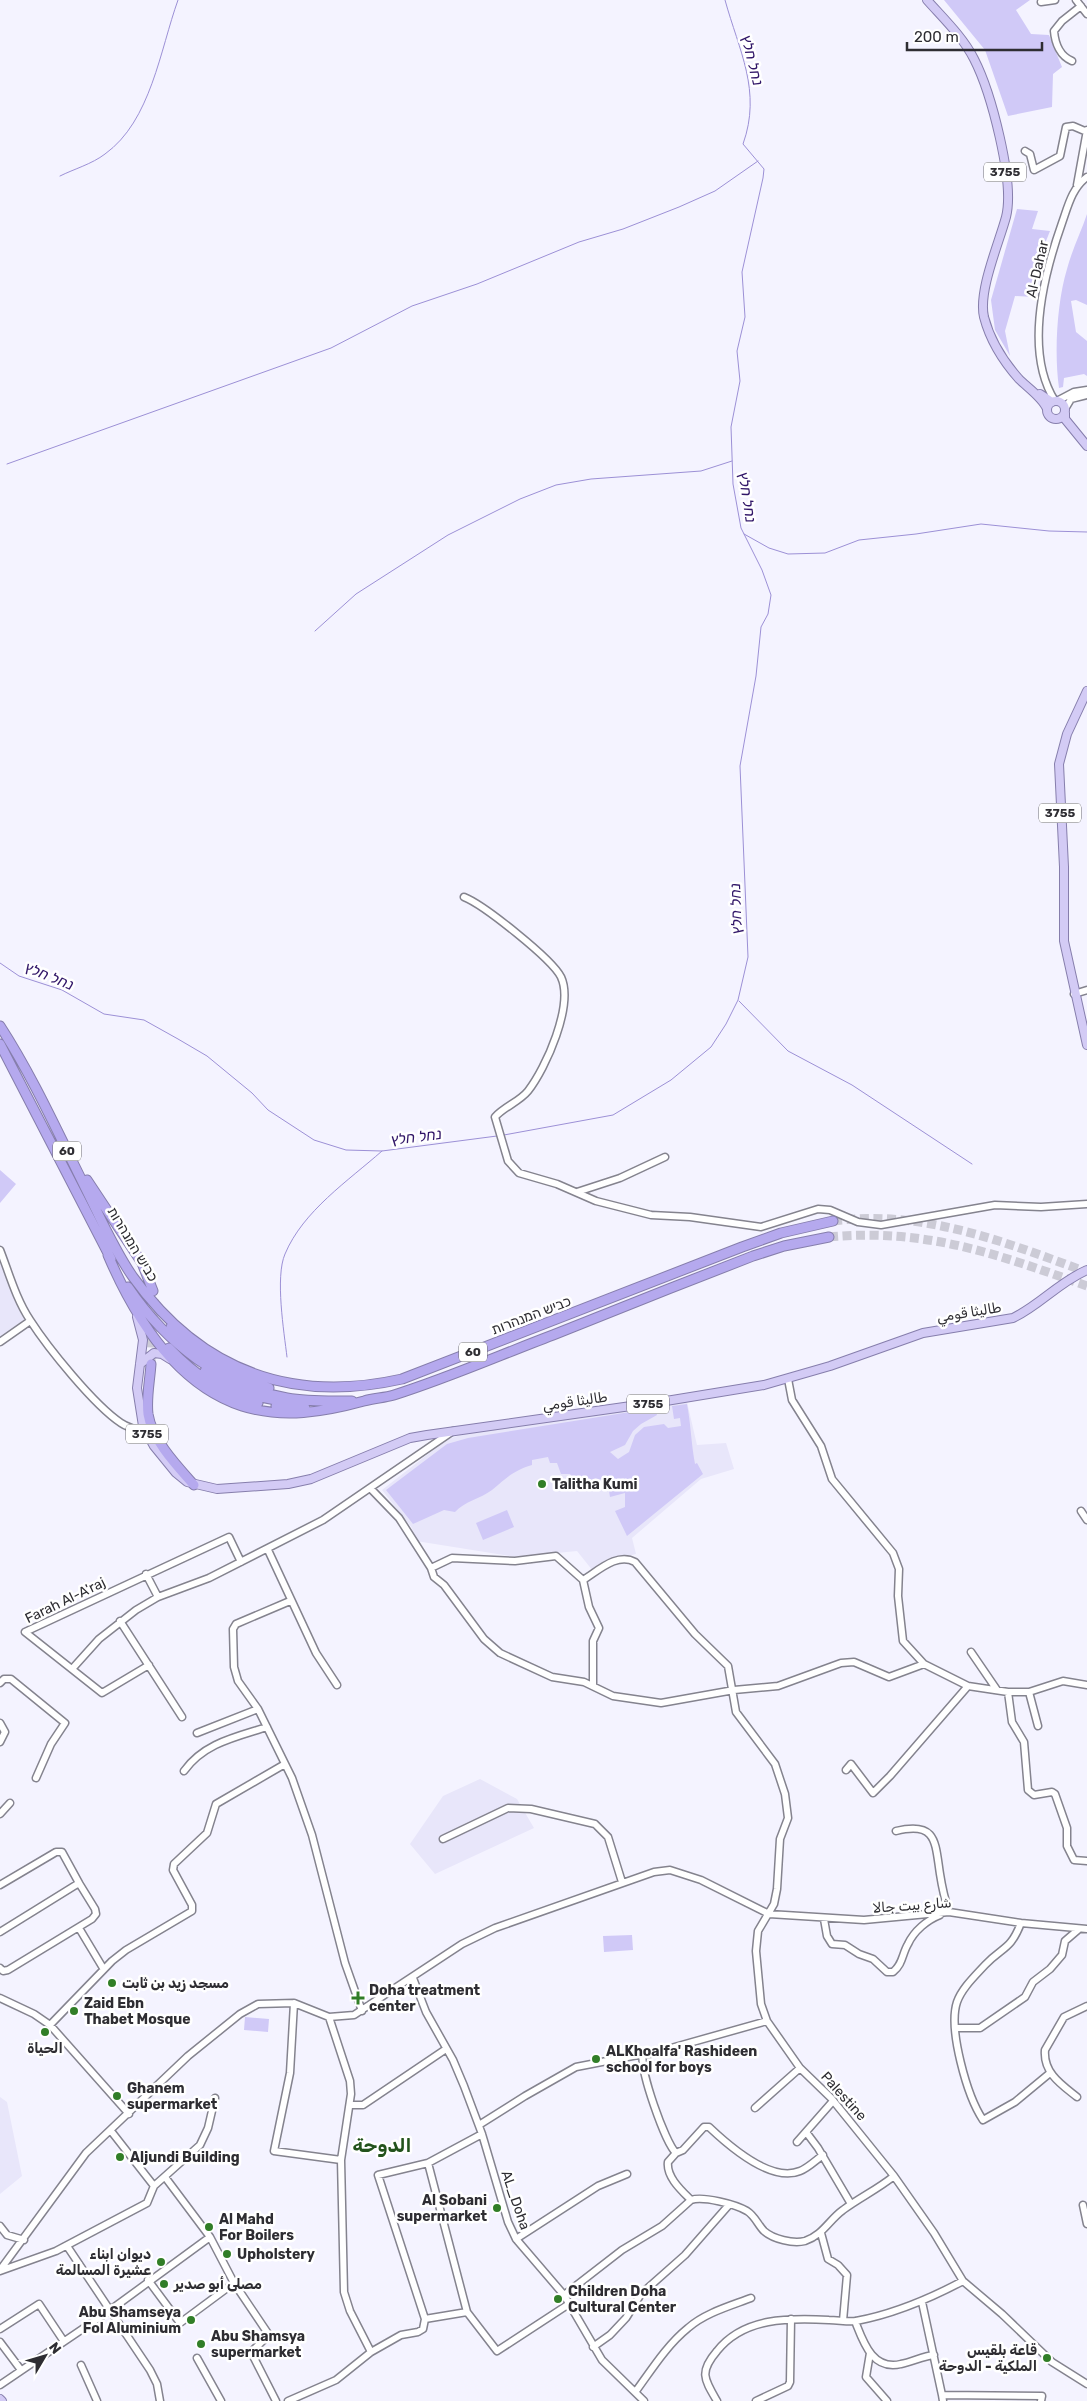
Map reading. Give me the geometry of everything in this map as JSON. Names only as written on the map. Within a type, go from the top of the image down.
[{"type":"highway","name":"כביש המנהרות","points":[[0,1026],[55,1126],[104,1226],[133,1276],[162,1317],[187,1344],[255,1393],[309,1394],[375,1385],[402,1379],[440,1366],[781,1233],[833,1222]]},
{"type":"highway","name":"כביש המנהרות","points":[[0,1044],[108,1255]]},
{"type":"highway","points":[[55,1126],[111,1218],[142,1263],[153,1291]]},
{"type":"highway","name":"כביש המנהרות","points":[[362,1402],[391,1396],[451,1375],[746,1259],[784,1246],[829,1237]]},
{"type":"highway","name":"60","points":[[108,1255],[120,1283],[144,1323],[173,1361],[201,1385],[234,1403],[255,1393]]},
{"type":"highway","name":"60","points":[[108,1255],[148,1313],[182,1348],[200,1362],[224,1376],[255,1393],[322,1401],[362,1402]]},
{"type":"highway","name":"60","points":[[120,1283],[166,1340],[220,1381],[297,1408],[346,1406],[362,1402]]},
{"type":"highway","points":[[151,1364],[147,1410],[150,1424],[156,1436],[194,1485]]},
{"type":"main road","name":"3755","points":[[927,0],[973,58],[985,84],[1001,146],[1006,180],[1007,214],[989,272],[984,314],[994,345],[1047,409],[1051,419],[1063,414]]},
{"type":"main road","name":"3755","points":[[1003,357],[1042,397],[1055,402],[1072,430],[1087,446]]},
{"type":"main road","points":[[1047,409],[1055,402]]},
{"type":"main road","name":"3755","points":[[1087,691],[1067,734],[1059,764],[1064,867],[1064,941],[1074,994],[1087,1045]]},
{"type":"main road","name":"طاليثا قومي","points":[[140,1364],[137,1388],[146,1432],[176,1473],[194,1485],[216,1489],[288,1484],[311,1479],[410,1438],[454,1430],[666,1401],[788,1379],[923,1333],[1012,1318],[1026,1312],[1064,1281],[1087,1270]]},
{"type":"main road","name":"3755","points":[[120,1283],[142,1330],[140,1364]]},
{"type":"main road","points":[[140,1364],[154,1353],[162,1354],[173,1361]]},
{"type":"street","points":[[1041,2],[1055,0]]},
{"type":"street","points":[[1076,0],[1087,14]]},
{"type":"street","points":[[1072,61],[1066,59],[1055,42],[1054,31],[1062,21],[1081,6]]},
{"type":"street","points":[[1024,151],[1030,154],[1034,170],[1060,156],[1066,127],[1073,126],[1087,131]]},
{"type":"street","name":"Al-Dahar","points":[[1055,402],[1043,374],[1040,338],[1041,295],[1053,248],[1077,185],[1087,131]]},
{"type":"street","points":[[1077,185],[1087,178]]},
{"type":"street","points":[[1055,402],[1074,392],[1087,390]]},
{"type":"street","points":[[1063,414],[1071,399],[1087,395]]},
{"type":"street","points":[[464,897],[510,927],[560,976],[563,984],[562,1017],[553,1047],[529,1089],[495,1117],[503,1149],[513,1169],[528,1177],[544,1180],[596,1201],[651,1215],[690,1217],[757,1227],[790,1219],[814,1209],[830,1210],[858,1222],[881,1225],[995,1205],[1041,1207],[1087,1204]]},
{"type":"street","points":[[1074,994],[1087,990]]},
{"type":"street","points":[[577,1192],[620,1178],[665,1157]]},
{"type":"street","points":[[0,1250],[30,1320],[87,1391],[113,1417],[129,1428],[146,1432]]},
{"type":"street","points":[[0,1342],[30,1320]]},
{"type":"street","points":[[788,1379],[792,1400],[821,1446],[832,1479],[893,1553],[900,1569],[898,1596],[903,1641],[924,1664],[968,1686],[1008,1692],[1029,1692],[1063,1681],[1087,1685]]},
{"type":"street","points":[[72,1669],[99,1639],[120,1621],[158,1597],[209,1578],[268,1550],[324,1520],[454,1430]]},
{"type":"street","points":[[371,1489],[399,1518],[431,1568],[434,1577],[444,1584],[491,1646],[511,1659],[552,1676],[584,1682],[601,1692],[613,1696],[660,1703],[734,1690],[778,1686],[847,1662],[854,1662],[889,1677],[924,1664]]},
{"type":"street","points":[[1081,1511],[1087,1520]]},
{"type":"street","name":"Farah Al-A'raj","points":[[149,1665],[102,1694],[25,1632],[229,1537],[241,1562]]},
{"type":"street","points":[[268,1550],[290,1601],[316,1653],[337,1685]]},
{"type":"street","points":[[431,1568],[452,1558],[516,1561],[556,1556],[583,1580],[589,1607],[599,1628],[593,1641],[593,1686]]},
{"type":"street","name":"Palestine","points":[[583,1580],[608,1563],[621,1559],[635,1562],[695,1634],[728,1666],[734,1690],[736,1712],[775,1764],[785,1794],[788,1818],[780,1839],[777,1889],[774,1904],[758,1931],[756,1951],[761,2004],[767,2022],[800,2068],[833,2101],[894,2176],[934,2233],[963,2281],[1002,2314],[1052,2362],[1087,2384]]},
{"type":"street","points":[[146,1574],[158,1597]]},
{"type":"street","points":[[290,1601],[240,1620],[234,1626],[234,1666],[238,1681],[258,1709],[286,1764],[312,1835],[345,1963],[362,2011]]},
{"type":"street","points":[[120,1621],[182,1717]]},
{"type":"street","points":[[971,1652],[997,1690]]},
{"type":"street","points":[[0,1683],[4,1679],[11,1679],[65,1723],[51,1744],[36,1778]]},
{"type":"street","points":[[846,1770],[851,1764],[873,1793],[968,1686]]},
{"type":"street","points":[[1008,1692],[1012,1722],[1024,1742],[1028,1790],[1034,1796],[1052,1792],[1055,1794],[1067,1828],[1067,1846],[1070,1855],[1074,1860],[1087,1861]]},
{"type":"street","points":[[1029,1692],[1038,1726]]},
{"type":"street","points":[[197,1733],[258,1709]]},
{"type":"street","points":[[0,1723],[6,1732],[0,1742]]},
{"type":"street","points":[[184,1771],[194,1757],[217,1743],[267,1727]]},
{"type":"street","points":[[50,2025],[103,1968],[126,1950],[192,1911],[192,1905],[173,1870],[174,1864],[207,1833],[216,1804],[251,1782],[286,1764]]},
{"type":"street","points":[[0,1814],[10,1803]]},
{"type":"street","points":[[443,1838],[508,1808],[531,1809],[595,1824],[608,1837],[622,1882]]},
{"type":"street","points":[[824,1919],[827,1936],[832,1944],[845,1945],[859,1954],[873,1959],[887,1972],[893,1972],[903,1960],[907,1945],[915,1933],[946,1913],[937,1849],[931,1835],[922,1829],[896,1831]]},
{"type":"street","points":[[0,1885],[56,1852],[62,1852],[95,1909],[96,1914],[79,1928],[8,1970],[3,1971],[0,1968]]},
{"type":"street","points":[[0,2270],[24,2240],[86,2153],[188,2056],[240,2014],[258,2004],[294,2003],[329,2017],[354,2015],[462,1944],[495,1928],[654,1872],[670,1870],[701,1880],[768,1914]]},
{"type":"street","points":[[0,1932],[79,1883]]},
{"type":"street","name":"شارع بيت جالا","points":[[768,1914],[864,1920],[946,1913],[1079,1930],[1087,1929]]},
{"type":"street","points":[[1021,1923],[1011,1944],[986,1964],[963,1991],[955,2010],[956,2028],[967,2090],[983,2120],[1015,2102],[1050,2073]]},
{"type":"street","points":[[79,1928],[103,1968]]},
{"type":"street","points":[[956,2028],[980,2028],[1025,1996],[1034,1982],[1050,1969],[1062,1955],[1065,1941],[1079,1930]]},
{"type":"street","name":"AL_Doha","points":[[413,1978],[426,2012],[453,2060],[479,2125],[508,2222],[516,2239],[564,2295],[593,2347],[612,2371],[636,2391],[644,2401]]},
{"type":"street","points":[[0,1998],[34,2014],[50,2025],[129,2114]]},
{"type":"street","points":[[294,2003],[290,2074],[274,2151],[341,2160]]},
{"type":"street","points":[[1077,2097],[1050,2073],[1044,2056],[1054,2030],[1064,2017],[1087,2006]]},
{"type":"street","points":[[329,2017],[350,2082],[350,2105],[341,2160],[344,2292],[350,2311],[371,2352]]},
{"type":"street","points":[[479,2125],[524,2096],[576,2067],[650,2054],[767,2022]]},
{"type":"street","points":[[350,2105],[363,2105],[446,2049]]},
{"type":"street","points":[[644,2054],[643,2069],[648,2089],[669,2146],[676,2153]]},
{"type":"street","points":[[755,2108],[800,2068]]},
{"type":"street","points":[[0,2270],[19,2266],[67,2246],[147,2204],[154,2186],[200,2145],[208,2128],[214,2098]]},
{"type":"street","points":[[797,2142],[833,2101]]},
{"type":"street","points":[[691,2200],[674,2180],[668,2169],[668,2162],[676,2153],[683,2150],[704,2128],[709,2127],[742,2155],[779,2173],[801,2171],[822,2155]]},
{"type":"street","points":[[111,2131],[154,2186]]},
{"type":"street","points":[[806,2132],[851,2204]]},
{"type":"street","points":[[288,2401],[336,2380],[371,2352],[401,2335],[418,2332],[423,2329],[424,2319],[378,2175],[428,2163],[482,2134]]},
{"type":"street","points":[[428,2163],[467,2312],[498,2351],[569,2304]]},
{"type":"street","points":[[516,2239],[598,2186],[627,2174]]},
{"type":"street","points":[[564,2295],[622,2250],[662,2226],[691,2200],[697,2198],[712,2200],[746,2211],[766,2233],[777,2238],[801,2241],[821,2233],[836,2216],[851,2204],[873,2192],[894,2176]]},
{"type":"street","points":[[165,2177],[210,2237],[234,2283],[269,2335],[251,2352],[276,2401]]},
{"type":"street","points":[[1083,2205],[1087,2224]]},
{"type":"street","points":[[593,2347],[610,2336],[626,2318],[641,2294],[685,2256],[728,2206]]},
{"type":"street","points":[[0,2226],[7,2235],[24,2240]]},
{"type":"street","points":[[821,2233],[828,2259],[838,2265],[847,2275],[844,2321]]},
{"type":"street","points":[[0,2385],[63,2340],[108,2311],[148,2280],[210,2237]]},
{"type":"street","points":[[67,2246],[108,2311],[150,2370],[157,2384],[160,2401]]},
{"type":"street","points":[[148,2280],[180,2323],[234,2283]]},
{"type":"street","points":[[717,2401],[704,2380],[706,2364],[734,2334],[770,2321],[791,2318],[855,2321],[922,2302],[963,2281]]},
{"type":"street","points":[[636,2391],[666,2350],[689,2327],[717,2310],[751,2298]]},
{"type":"street","points":[[922,2302],[943,2398],[1042,2396],[1041,2401]]},
{"type":"street","points":[[0,2329],[39,2304],[63,2340]]},
{"type":"street","points":[[424,2319],[467,2312]]},
{"type":"street","points":[[756,2401],[788,2386],[791,2318]]},
{"type":"street","points":[[855,2321],[860,2338],[870,2353],[886,2364],[892,2365],[934,2355]]},
{"type":"street","points":[[0,2342],[21,2370]]},
{"type":"street","points":[[870,2353],[866,2377],[887,2401]]},
{"type":"street","points":[[197,2358],[220,2401]]},
{"type":"street","points":[[81,2365],[97,2401]]},
{"type":"shaded area","points":[[944,0],[1030,0],[1016,10],[1031,34],[1049,35],[1062,67],[1053,74],[1052,107],[1008,116],[985,50]]},
{"type":"shaded area","points":[[1017,209],[1038,211],[1032,229],[1050,231],[1036,266],[1034,297],[1015,296],[1005,331],[1010,356],[995,330],[991,300]]},
{"type":"shaded area","points":[[1087,214],[1087,305],[1076,300],[1071,301],[1076,332],[1087,341],[1087,376],[1084,374],[1064,378],[1063,387],[1059,388],[1057,344],[1061,297],[1069,262]]},
{"type":"shaded area","points":[[0,1170],[16,1184],[0,1203]]},
{"type":"shaded area","points":[[0,1259],[20,1312],[26,1322],[0,1340]]},
{"type":"shaded area","name":"Talitha Kumi","points":[[687,1402],[697,1445],[726,1443],[734,1469],[701,1479],[632,1538],[636,1554],[607,1561],[593,1571],[577,1551],[516,1557],[416,1541],[412,1528],[382,1490],[446,1440],[475,1430]]},
{"type":"shaded area","points":[[687,1404],[695,1464],[697,1463],[703,1474],[627,1536],[615,1511],[625,1507],[625,1493],[610,1497],[607,1479],[575,1481],[570,1474],[561,1474],[557,1463],[550,1463],[548,1457],[532,1460],[532,1465],[515,1472],[483,1496],[463,1505],[455,1512],[444,1510],[413,1524],[386,1490],[447,1444],[468,1438],[655,1408],[657,1415],[633,1431],[625,1445],[610,1452],[618,1459],[629,1452],[635,1435],[644,1427],[664,1424],[668,1428],[681,1426],[680,1418],[674,1419],[672,1406]]},
{"type":"shaded area","points":[[507,1510],[514,1527],[483,1540],[476,1523]]},
{"type":"shaded area","points":[[480,1779],[517,1799],[534,1828],[435,1874],[410,1844],[443,1796]]},
{"type":"shaded area","points":[[632,1935],[633,1950],[604,1952],[603,1936]]},
{"type":"shaded area","points":[[245,2017],[269,2019],[268,2032],[244,2030]]},
{"type":"shaded area","points":[[0,2097],[7,2102],[22,2176],[0,2194]]},
{"type":"waterway","points":[[60,176],[100,158],[121,140],[133,123],[144,104],[152,83],[178,0]]},
{"type":"waterway","name":"נחל חלץ","points":[[504,1135],[613,1115],[671,1080],[711,1047],[726,1024],[738,1000],[748,957],[740,766],[756,676],[761,627],[768,614],[771,595],[762,570],[741,528],[733,484],[731,427],[740,381],[737,351],[745,317],[742,272],[764,169],[743,144],[748,125],[749,89],[742,54],[725,0]]},
{"type":"waterway","points":[[7,464],[331,348],[412,306],[477,284],[579,242],[623,229],[679,207],[715,191],[758,161]]},
{"type":"waterway","points":[[315,631],[356,594],[448,535],[520,499],[556,485],[591,479],[701,471],[732,461]]},
{"type":"waterway","points":[[744,534],[769,548],[788,554],[825,553],[859,540],[981,524],[1049,531],[1087,532]]},
{"type":"waterway","name":"נחל חלץ","points":[[0,963],[19,976],[62,990],[104,1014],[144,1020],[178,1039],[207,1056],[252,1093],[268,1110],[314,1140],[346,1150],[382,1151],[497,1136]]},
{"type":"waterway","points":[[739,1001],[788,1051],[852,1085],[972,1164]]},
{"type":"waterway","points":[[287,1357],[280,1290],[282,1264],[285,1254],[293,1238],[315,1210],[341,1185],[382,1151]]},
{"type":"tunnel","points":[[833,1221],[899,1220],[931,1224],[994,1240],[1087,1272]]},
{"type":"tunnel","points":[[829,1237],[898,1236],[930,1240],[991,1254],[1087,1286]]},
{"type":"tunnel","points":[[151,1361],[154,1299]]},
{"type":"place","name":"Talitha Kumi","points":[[542,1484]]},
{"type":"place","name":"مسجد زيد بن ثابت","points":[[112,1983]]},
{"type":"place","name":"Doha treatment center","points":[[358,1998]]},
{"type":"place","name":"Zaid Ebn Thabet Mosque","points":[[74,2011]]},
{"type":"place","name":"الحياة","points":[[45,2032]]},
{"type":"place","name":"ALKhoalfa' Rashideen school for boys","points":[[596,2059]]},
{"type":"place","name":"Ghanem supermarket","points":[[117,2096]]},
{"type":"place","name":"Aljundi Building","points":[[120,2157]]},
{"type":"place","name":"Al Sobani supermarket","points":[[497,2208]]},
{"type":"place","name":"Al Mahd For Boilers","points":[[209,2227]]},
{"type":"place","name":"Upholstery","points":[[227,2254]]},
{"type":"place","name":"ديوان ابناء عشيرة المسالمة","points":[[161,2262]]},
{"type":"place","name":"مصلى أبو صدير","points":[[164,2284]]},
{"type":"place","name":"Children Doha Cultural Center","points":[[558,2299]]},
{"type":"place","name":"Abu Shamseya Fol Aluminium","points":[[191,2320]]},
{"type":"place","name":"Abu Shamsya supermarket","points":[[201,2344]]},
{"type":"place","name":"قاعة بلقيس الملكية - الدوحة","points":[[1047,2358]]},
{"type":"district","name":"الدوحة","points":[[382,2145]]}]
